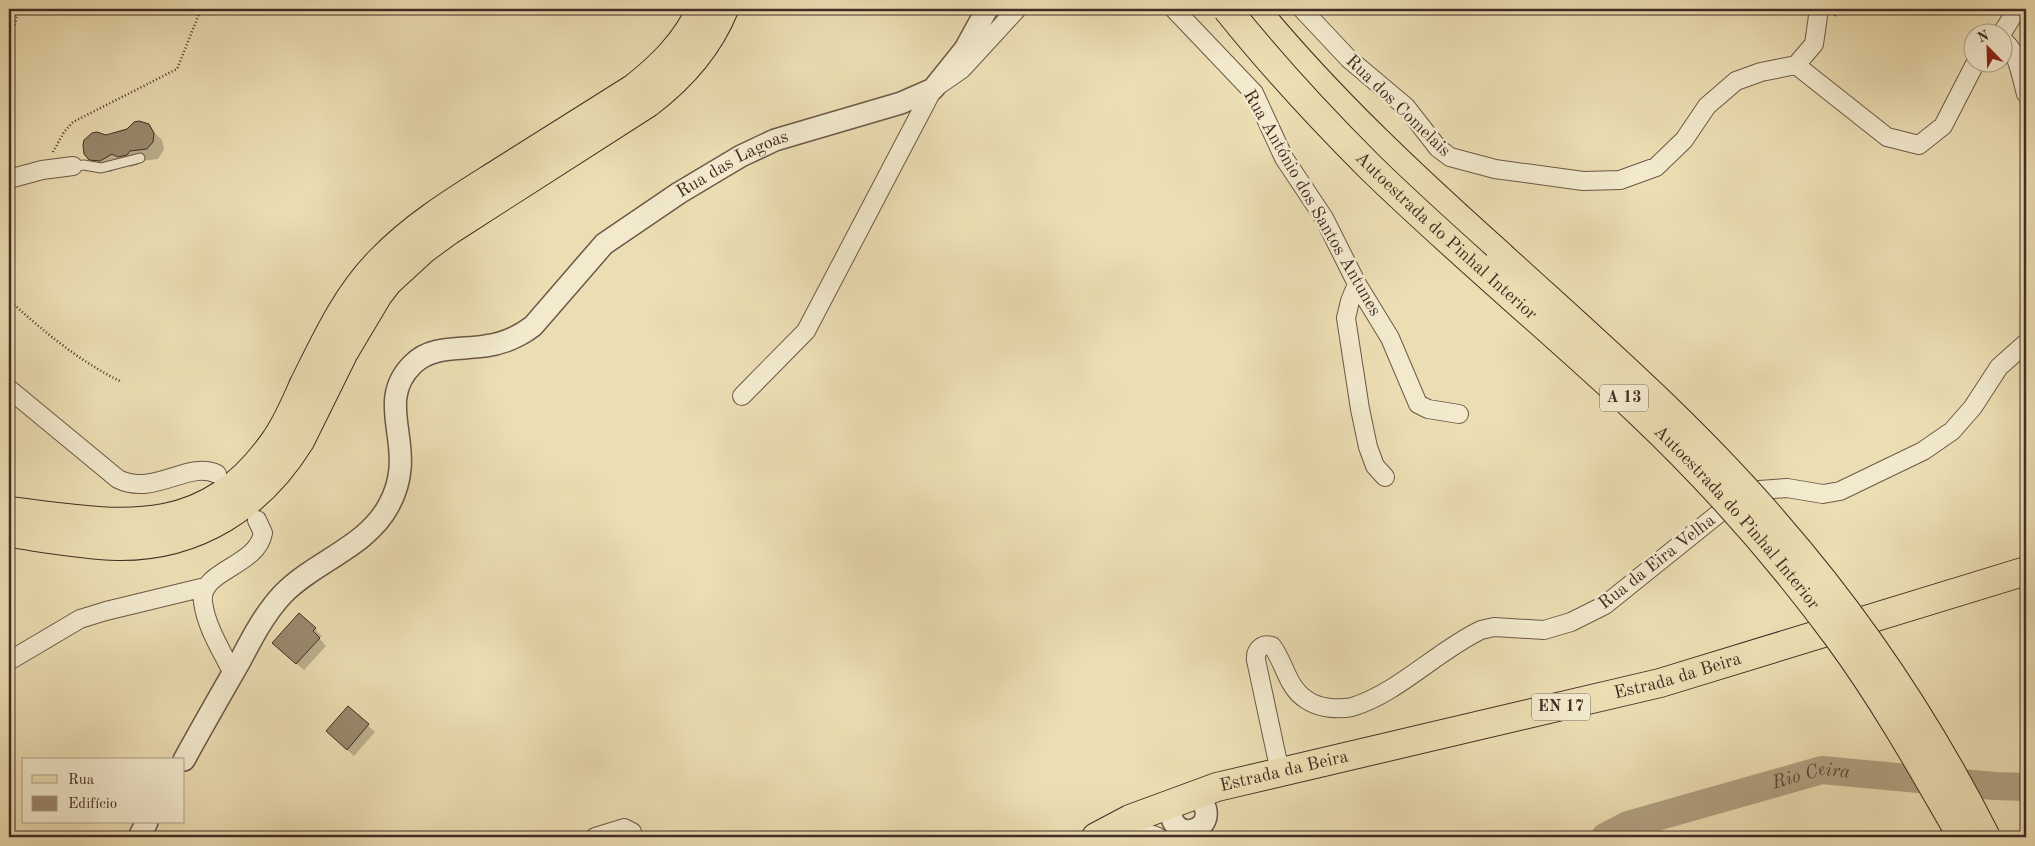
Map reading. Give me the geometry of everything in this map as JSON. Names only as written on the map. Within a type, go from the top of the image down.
[{"type":"main road","points":[[9,511],[94,522],[146,522],[195,510],[214,500],[250,472],[275,442],[336,320],[360,285],[381,260],[409,234],[436,214],[647,78],[671,56],[686,36],[701,9]]},
{"type":"main road","points":[[9,533],[94,544],[120,546],[142,544],[185,536],[239,509],[257,495],[289,459],[367,311],[388,282],[424,249],[450,230],[667,89],[684,73],[696,57],[719,23],[724,9]]},
{"type":"main road","name":"Autoestrada do Pinhal Interior","points":[[1227,9],[1307,102],[1369,166],[1639,411],[1723,498],[1802,590],[1839,638],[1905,738],[1962,837]]},
{"type":"main road","name":"Autoestrada do Pinhal Interior","points":[[1255,9],[1353,117],[1428,190],[1651,393],[1712,454],[1776,523],[1853,618],[1920,717],[1986,837]]},
{"type":"main road","name":"Estrada da Beira","points":[[1096,837],[1130,819],[1195,817],[1280,772],[1660,683],[2026,571]]},
{"type":"street","name":"Rua das Lagoas","points":[[185,758],[253,637],[281,596],[298,580],[356,541],[382,517],[397,486],[400,467],[395,397],[399,382],[414,362],[434,352],[486,346],[522,334],[533,326],[598,250],[613,236],[741,156],[775,140],[901,103],[934,89],[965,49],[987,9]]},
{"type":"street","points":[[742,396],[806,331],[934,89],[962,69],[1017,9]]},
{"type":"street","name":"Rua António dos Santos Antunes","points":[[1174,9],[1254,93],[1284,158],[1324,218],[1358,284],[1390,338],[1418,404],[1428,409],[1459,414]]},
{"type":"street","name":"Rua dos Comelais","points":[[1302,9],[1349,59],[1406,108],[1432,142],[1450,158],[1495,169],[1583,181],[1620,180],[1656,167],[1684,140],[1707,106],[1736,81],[1761,72],[1796,65]]},
{"type":"street","points":[[1819,9],[1814,44],[1796,65],[1888,136],[1919,146],[1943,126],[1971,72]]},
{"type":"street","points":[[2009,22],[2018,9]]},
{"type":"street","points":[[2012,52],[2026,94]]},
{"type":"street","points":[[9,179],[42,170],[72,166]]},
{"type":"street","points":[[1358,284],[1350,301],[1346,318],[1368,447],[1375,466],[1385,477]]},
{"type":"street","name":"Rua da Eira Velha","points":[[1280,772],[1256,660],[1256,654],[1260,648],[1268,645],[1272,646],[1290,682],[1306,700],[1324,708],[1350,707],[1382,693],[1481,630],[1494,628],[1544,630],[1572,622],[1605,605],[1738,498],[1760,490],[1787,488],[1823,494],[1840,492],[1923,451],[1952,431],[1973,407],[1999,367],[2026,343]]},
{"type":"street","points":[[9,389],[118,479],[140,485],[198,471],[217,474]]},
{"type":"street","points":[[232,674],[206,614],[202,597],[205,587],[213,579],[248,557],[259,546],[263,533],[257,520]]},
{"type":"street","points":[[9,661],[80,619],[205,587]]},
{"type":"street","points":[[138,837],[146,824]]},
{"type":"street","points":[[595,837],[624,828],[632,832],[633,837]]},
{"type":"street","points":[[1111,837],[1127,832],[1158,837]]},
{"type":"lane","points":[[72,166],[84,165],[101,168],[140,158]]},
{"type":"path","points":[[9,45],[19,9]]},
{"type":"path","points":[[42,170],[64,132],[73,122],[177,69],[201,9]]},
{"type":"path","points":[[9,300],[78,357],[122,382]]},
{"type":"building","points":[[139,121],[149,124],[154,133],[153,142],[147,149],[130,151],[127,155],[118,157],[112,154],[100,161],[89,160],[84,154],[84,140],[92,133],[97,132],[106,135],[127,129],[134,122]]},
{"type":"building","points":[[299,613],[316,628],[313,631],[320,638],[296,664],[272,643]]},
{"type":"building","points":[[348,706],[369,724],[347,750],[326,731]]},
{"type":"waterway","name":"Rio Ceira","points":[[1605,837],[1628,825],[1822,770],[1994,786],[2026,787]]}]
